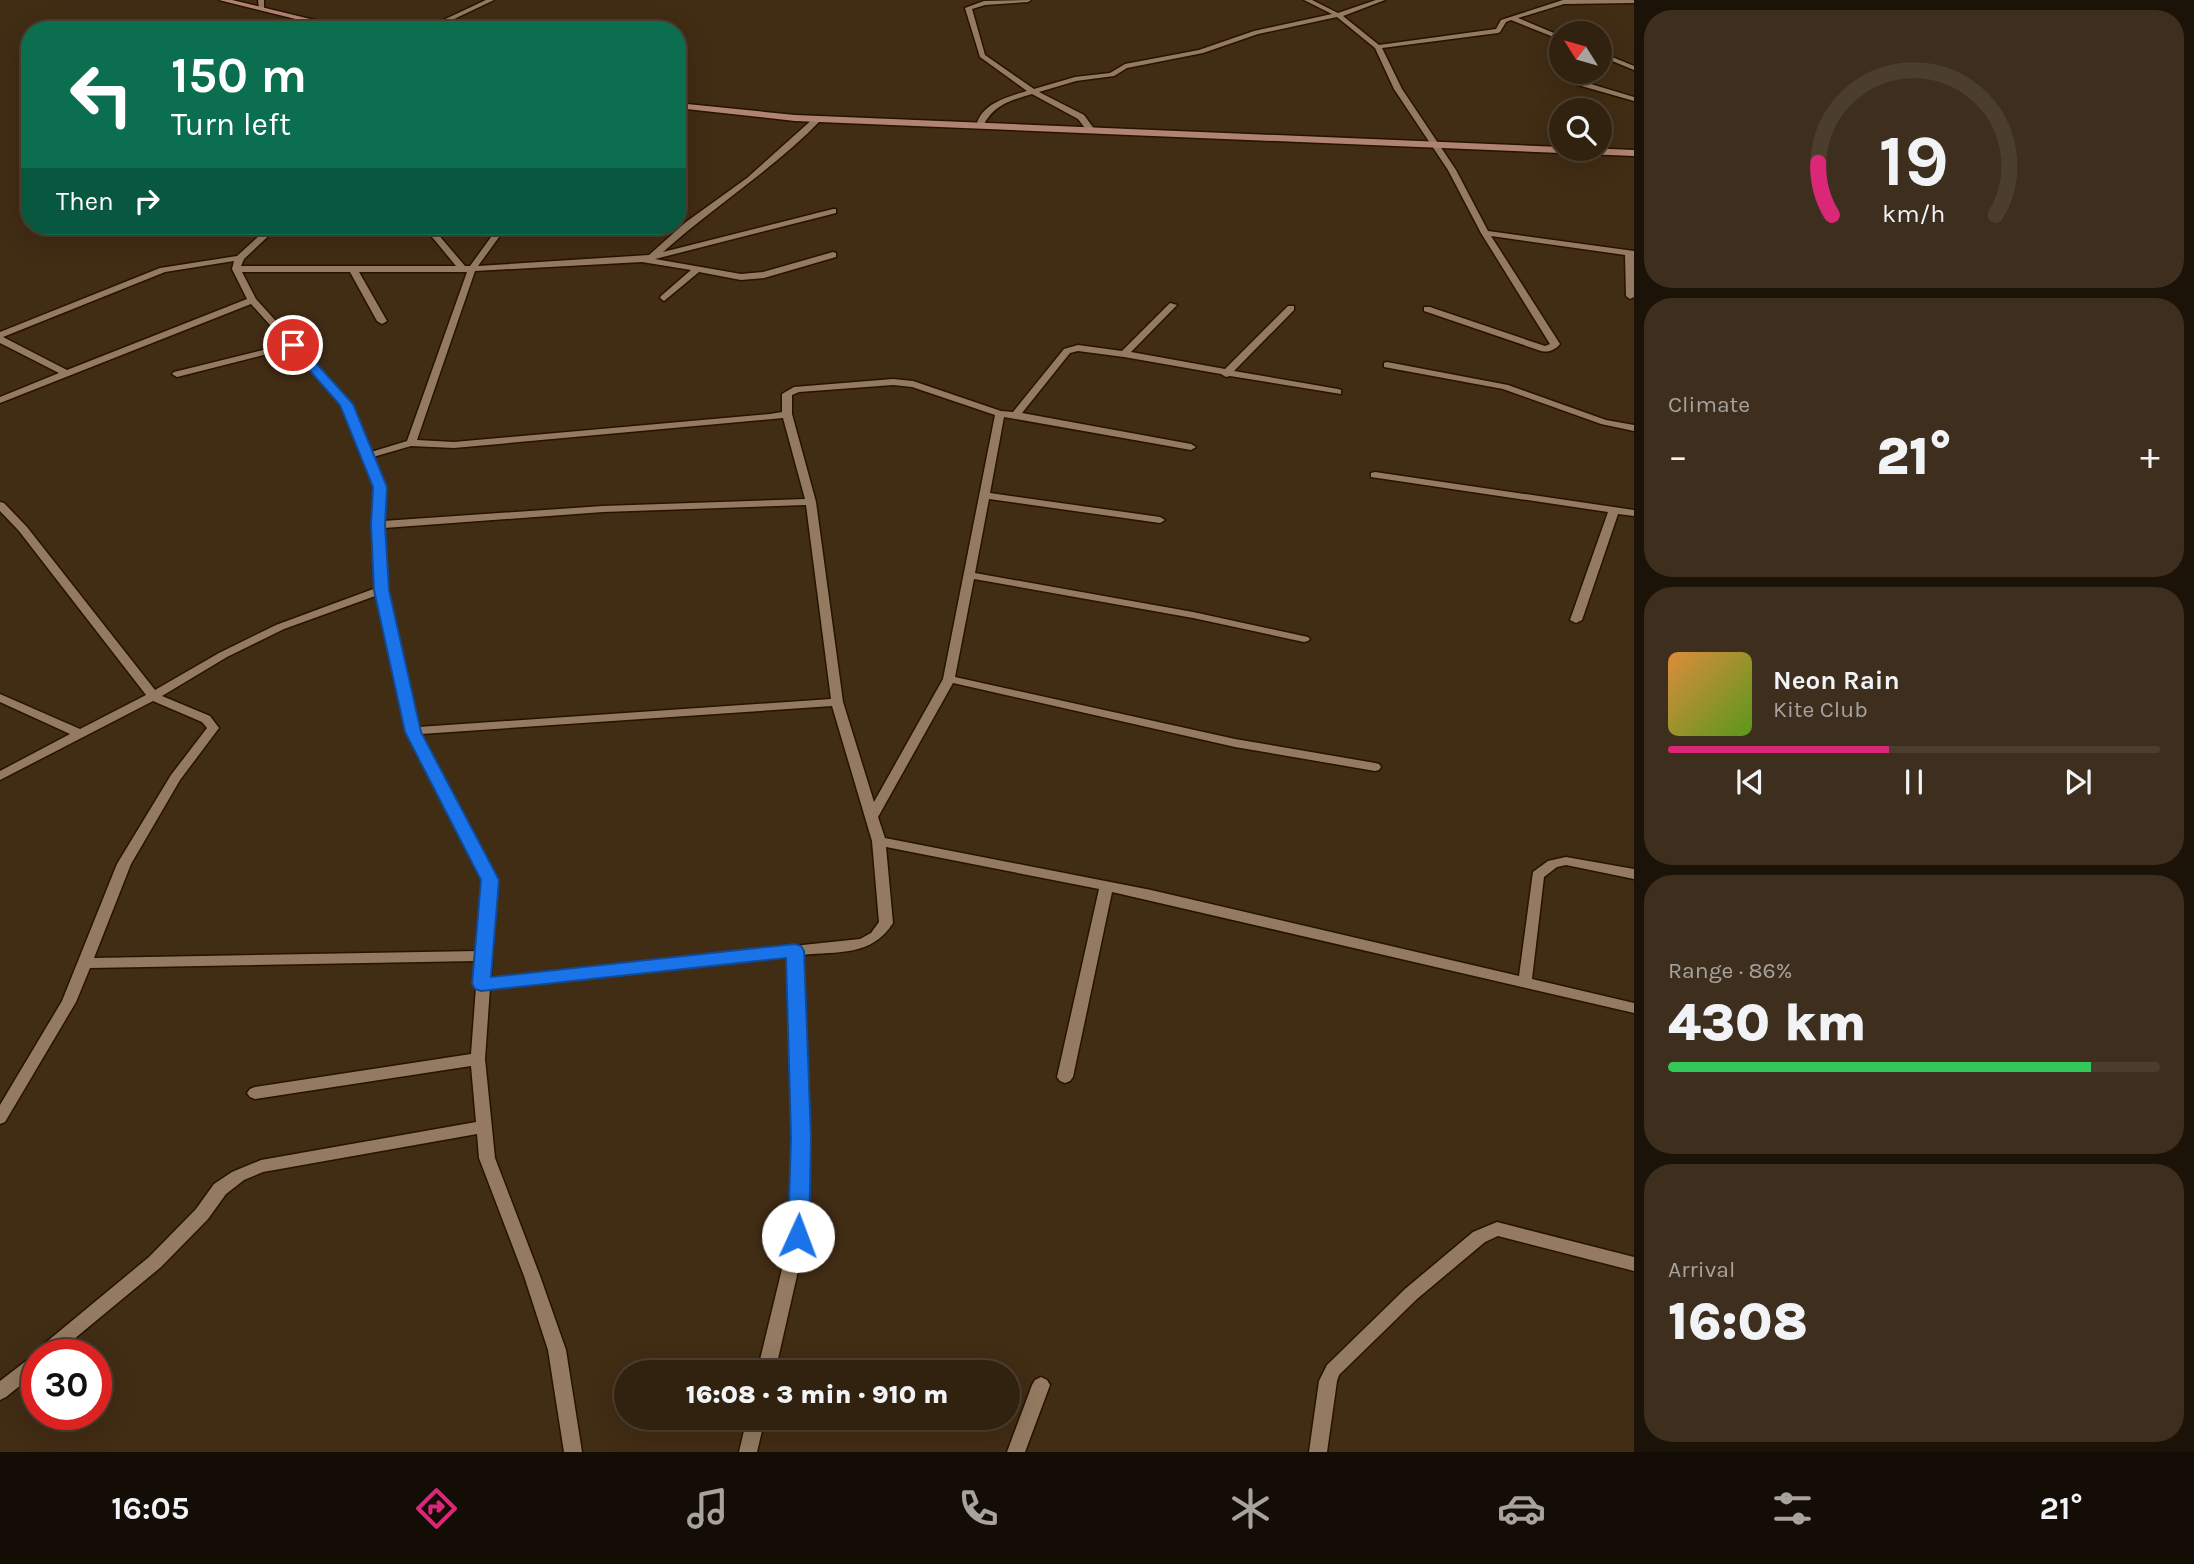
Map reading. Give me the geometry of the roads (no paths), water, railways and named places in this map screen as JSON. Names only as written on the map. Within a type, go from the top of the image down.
[{"type":"main road","points":[[223,0],[261,5],[319,21]]},
{"type":"main road","points":[[686,105],[818,119],[1634,153]]},
{"type":"street","points":[[445,21],[491,0]]},
{"type":"street","points":[[1028,0],[984,3],[968,8],[982,56],[1033,92],[1082,117],[1091,131]]},
{"type":"street","points":[[1307,0],[1338,15],[1378,47],[1398,89],[1435,144],[1485,233],[1555,344],[1544,349],[1427,309]]},
{"type":"street","points":[[979,126],[982,116],[996,104],[1033,92],[1075,79],[1112,75],[1125,66],[1201,52],[1256,32],[1338,15],[1382,0]]},
{"type":"street","points":[[1378,47],[1498,31],[1503,21],[1563,2],[1634,1]]},
{"type":"street","points":[[1511,18],[1549,33]]},
{"type":"street","points":[[1612,59],[1634,68]]},
{"type":"street","points":[[1584,84],[1634,99]]},
{"type":"street","points":[[686,227],[750,180],[818,119]]},
{"type":"street","points":[[0,337],[163,270],[238,264],[353,269],[468,269],[642,259],[833,211]]},
{"type":"street","points":[[1485,233],[1632,253],[1630,296]]},
{"type":"street","points":[[238,264],[266,235]]},
{"type":"street","points":[[436,235],[468,269]]},
{"type":"street","points":[[411,443],[468,269],[496,235]]},
{"type":"street","points":[[652,257],[677,235]]},
{"type":"street","points":[[642,259],[741,277],[756,276],[833,255]]},
{"type":"street","points":[[238,264],[252,300],[346,404],[380,487],[378,525],[382,590],[413,732],[490,880],[478,1059],[487,1158],[557,1350],[573,1452]]},
{"type":"street","points":[[664,298],[699,268]]},
{"type":"street","points":[[353,269],[382,321]]},
{"type":"street","points":[[0,400],[252,300]]},
{"type":"street","points":[[1124,354],[1173,305]]},
{"type":"street","points":[[1227,374],[1291,308]]},
{"type":"street","points":[[0,337],[66,373]]},
{"type":"street","points":[[177,374],[293,345]]},
{"type":"street","points":[[1016,415],[1067,351],[1078,348],[1338,392]]},
{"type":"street","points":[[1387,365],[1505,387],[1605,422],[1634,428]]},
{"type":"street","points":[[481,984],[863,944],[883,930],[887,915],[879,841],[837,702],[811,502],[787,414],[787,394],[797,388],[893,382],[913,384],[1000,414],[1191,447]]},
{"type":"street","points":[[367,456],[411,443],[454,445],[787,414]]},
{"type":"street","points":[[873,815],[949,679],[1000,414]]},
{"type":"street","points":[[1375,475],[1634,513]]},
{"type":"street","points":[[983,495],[1160,520]]},
{"type":"street","points":[[378,525],[603,509],[811,502]]},
{"type":"street","points":[[0,505],[23,529],[153,696],[206,719],[212,728],[175,778],[124,864],[69,1002],[0,1118]]},
{"type":"street","points":[[1576,620],[1614,510]]},
{"type":"street","points":[[968,575],[1193,615],[1304,639]]},
{"type":"street","points":[[0,776],[153,696],[223,654],[280,627],[382,590]]},
{"type":"street","points":[[949,679],[1235,743],[1376,768]]},
{"type":"street","points":[[0,698],[80,734]]},
{"type":"street","points":[[413,732],[837,702]]},
{"type":"street","points":[[879,841],[1106,886],[1634,1008]]},
{"type":"street","points":[[1525,982],[1538,876],[1553,864],[1566,861],[1634,874]]},
{"type":"street","points":[[1066,1077],[1106,886]]},
{"type":"street","points":[[769,1360],[798,1236],[801,1137],[795,951]]},
{"type":"street","points":[[85,963],[484,956]]},
{"type":"street","points":[[255,1093],[478,1059]]},
{"type":"street","points":[[62,1339],[155,1262],[202,1214],[220,1189],[238,1176],[261,1166],[484,1127]]},
{"type":"street","points":[[1318,1452],[1328,1381],[1334,1370],[1411,1294],[1479,1237],[1497,1229],[1634,1264]]},
{"type":"street","points":[[0,1392],[21,1374]]},
{"type":"street","points":[[1016,1452],[1041,1385]]},
{"type":"street","points":[[748,1452],[753,1430]]}]
